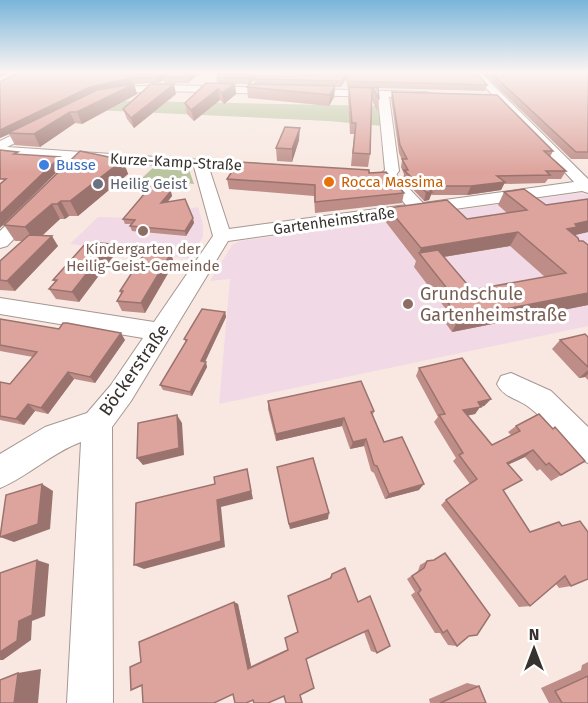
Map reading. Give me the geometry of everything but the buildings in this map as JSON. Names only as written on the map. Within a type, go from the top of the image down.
[{"type":"street","points":[[384,106],[392,171],[382,175],[419,209]]},
{"type":"street","points":[[508,106],[587,186]]},
{"type":"street","points":[[0,146],[57,117]]},
{"type":"street","name":"Kurze-Kamp-Straße","points":[[0,151],[287,169]]},
{"type":"street","points":[[71,169],[84,156]]},
{"type":"street","points":[[203,164],[201,169],[222,236]]},
{"type":"street","name":"Gartenheimstraße","points":[[222,236],[587,186]]},
{"type":"street","points":[[0,242],[42,200]]},
{"type":"street","name":"Böckerstraße","points":[[90,703],[98,423],[121,393],[222,236]]},
{"type":"street","points":[[0,306],[161,332]]},
{"type":"street","points":[[511,384],[541,400],[588,448]]},
{"type":"street","points":[[0,472],[56,437],[98,423]]},
{"type":"shaded area","name":"Grundschule Gartenheimstraße","points":[[579,193],[588,195],[588,326],[219,404],[230,279],[210,281],[232,245],[240,241]]},
{"type":"shaded area","name":"Kindergarten der Heilig-Geist-Gemeinde","points":[[198,207],[203,225],[203,236],[191,259],[70,244],[98,217],[142,218]]},
{"type":"green space","points":[[78,106],[381,106],[383,126],[329,121],[72,109]]},
{"type":"green space","points":[[155,166],[189,170],[194,184],[142,178]]},
{"type":"place","name":"Busse","points":[[44,165]]},
{"type":"place","name":"Rocca Massima","points":[[329,182]]},
{"type":"place","name":"Heilig Geist","points":[[98,184]]},
{"type":"place","name":"Kindergarten der Heilig-Geist-Gemeinde","points":[[143,231]]},
{"type":"place","name":"Grundschule Gartenheimstraße","points":[[408,304]]}]
